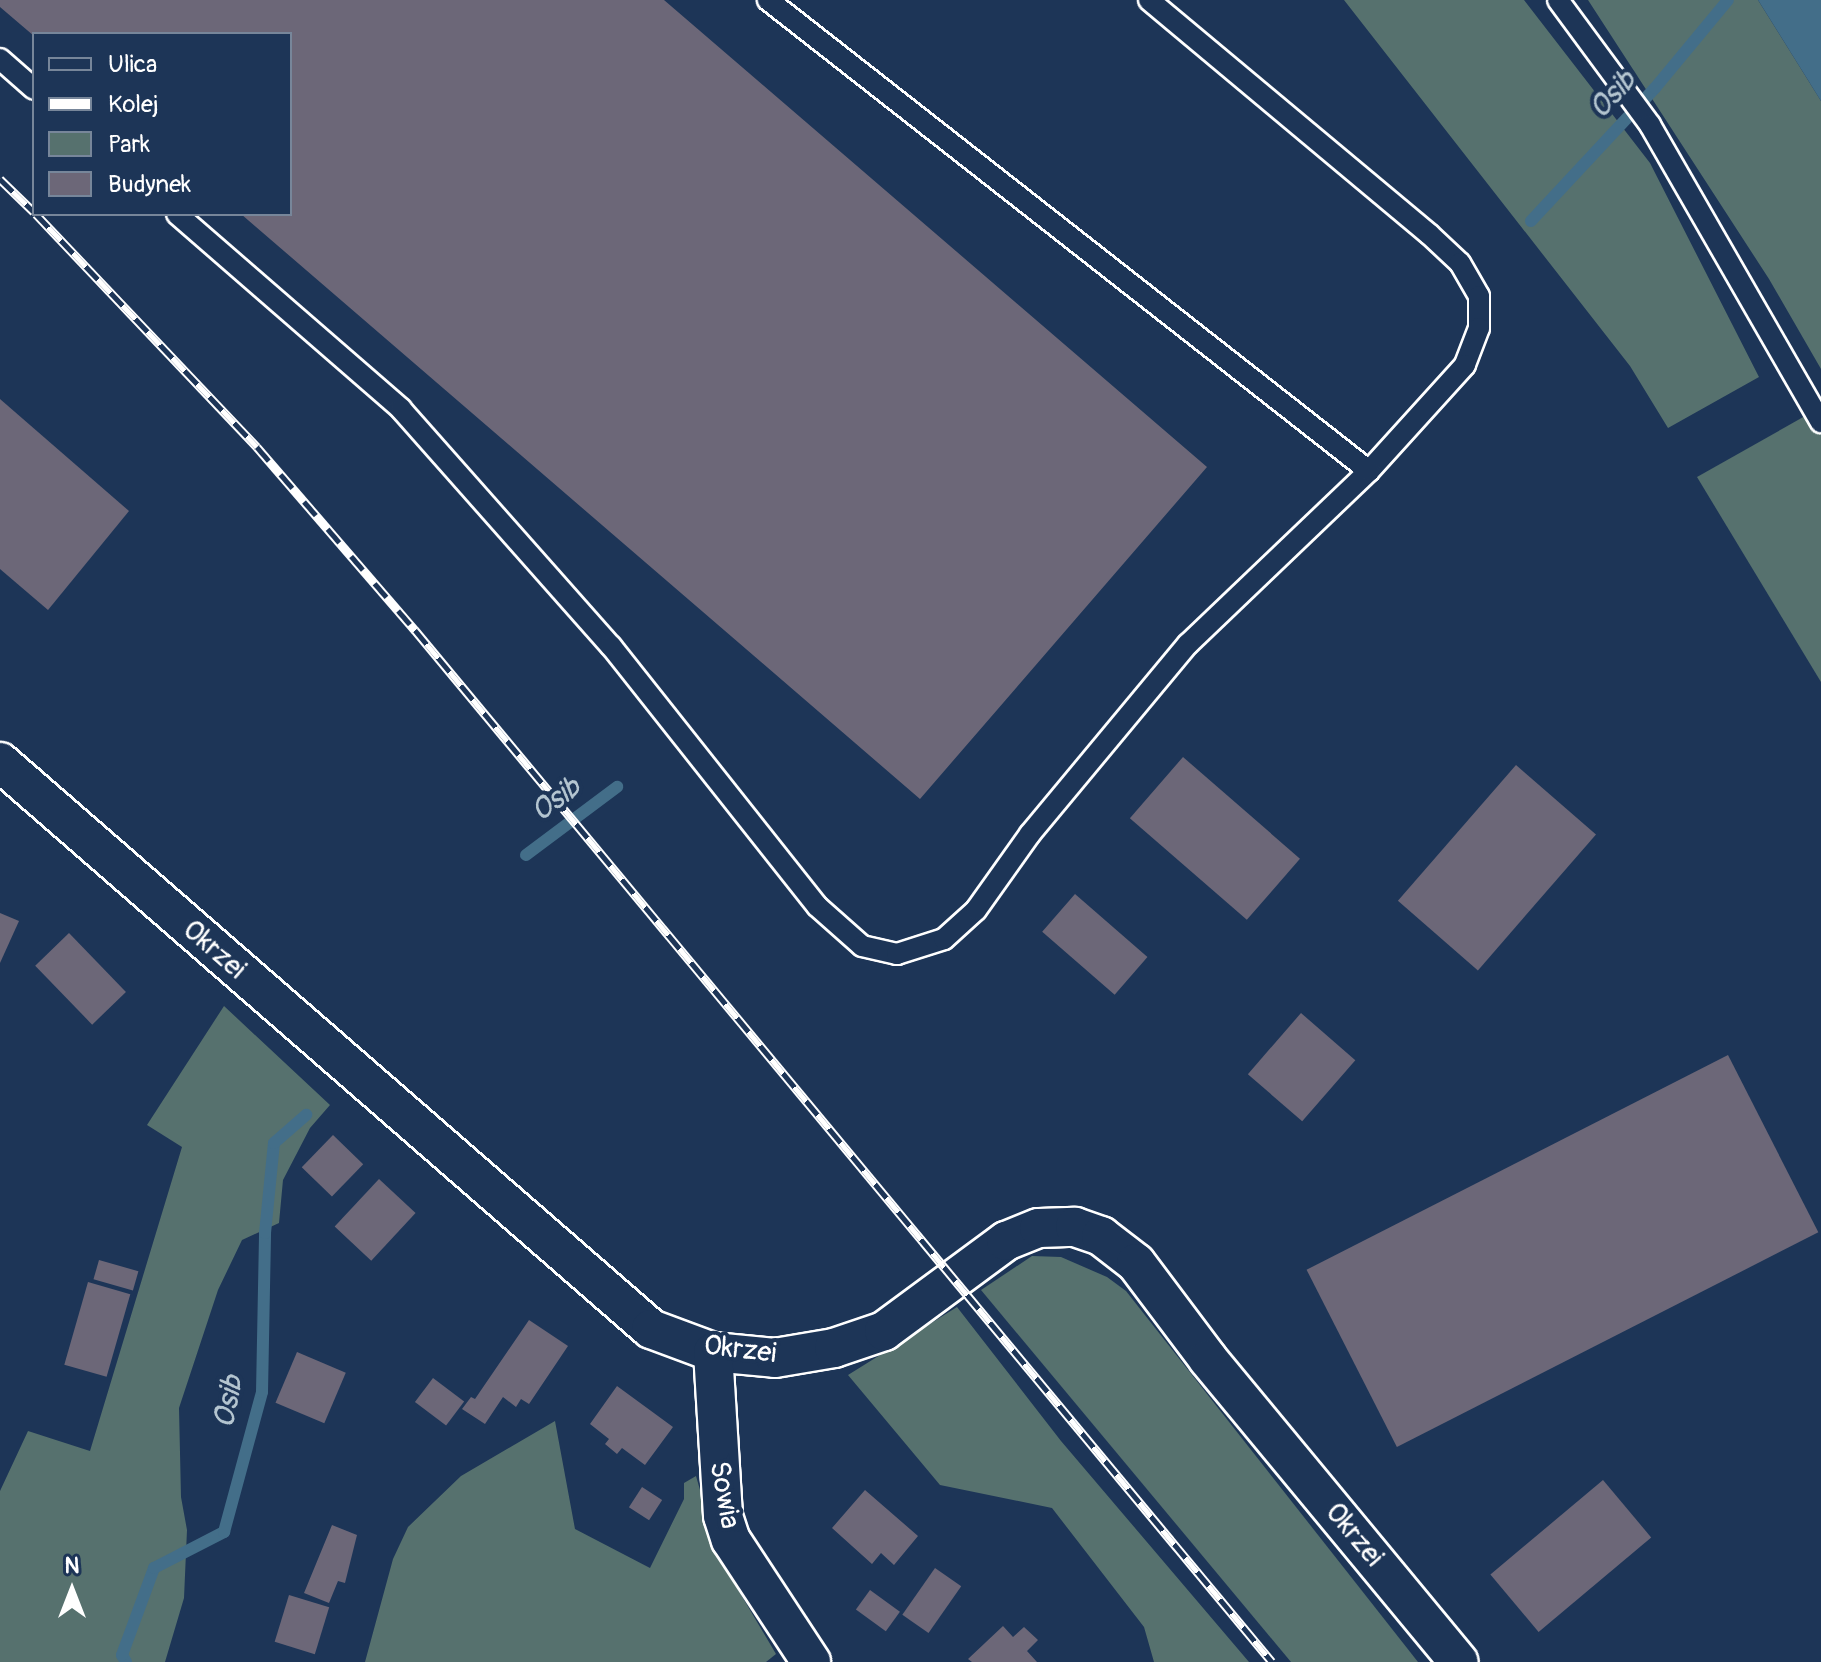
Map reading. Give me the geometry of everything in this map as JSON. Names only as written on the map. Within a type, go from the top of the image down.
[{"type":"street","name":"Okrzei","points":[[0,762],[651,1329],[713,1352],[775,1358],[834,1348],[884,1331],[1006,1241],[1039,1228],[1075,1227],[1101,1236],[1136,1263],[1208,1359],[1459,1662]]},
{"type":"street","name":"Sowia","points":[[713,1352],[723,1516],[731,1540],[811,1662]]},
{"type":"lane","points":[[768,0],[1369,471]]},
{"type":"lane","points":[[179,216],[401,409],[611,646],[817,906],[862,946],[897,954],[944,939],[976,910],[1030,834],[1188,644],[1369,471],[1465,365],[1479,328],[1479,296],[1460,263],[1149,0]]},
{"type":"lane","points":[[1558,0],[1650,125],[1821,422]]},
{"type":"lane","points":[[0,59],[32,87]]},
{"type":"green space","points":[[1344,0],[1524,0],[1650,163],[1759,377],[1668,428],[1630,366]]},
{"type":"green space","points":[[1588,0],[1758,0],[1821,101],[1821,369],[1769,279]]},
{"type":"green space","points":[[1821,407],[1821,682],[1697,477]]},
{"type":"green space","points":[[224,1006],[330,1105],[310,1128],[283,1180],[279,1223],[242,1240],[218,1290],[179,1408],[181,1497],[187,1530],[184,1598],[165,1662],[0,1662],[0,1491],[28,1431],[90,1451],[182,1147],[147,1125]]},
{"type":"green space","points":[[1032,1256],[1061,1257],[1107,1277],[1126,1291],[1418,1662],[1291,1662],[981,1290]]},
{"type":"green space","points":[[957,1307],[1061,1441],[1249,1662],[1154,1662],[1144,1627],[1052,1508],[940,1485],[848,1375]]},
{"type":"green space","points":[[555,1421],[575,1529],[650,1568],[684,1499],[684,1483],[696,1476],[720,1559],[776,1654],[766,1662],[365,1662],[393,1559],[408,1527],[461,1476]]},
{"type":"water","points":[[1758,0],[1821,0],[1821,101]]},
{"type":"building","points":[[0,0],[664,0],[1207,467],[920,799],[243,216],[292,216],[292,32],[32,34],[0,7]]},
{"type":"building","points":[[0,399],[129,511],[48,610],[0,569]]},
{"type":"building","points":[[1183,757],[1300,859],[1247,920],[1130,818]]},
{"type":"building","points":[[1516,765],[1596,835],[1478,970],[1398,901]]},
{"type":"building","points":[[1075,894],[1147,957],[1115,995],[1042,932]]},
{"type":"building","points":[[0,913],[19,921],[0,963]]},
{"type":"building","points":[[69,933],[126,992],[92,1025],[35,966]]},
{"type":"building","points":[[1301,1013],[1355,1060],[1302,1121],[1248,1074]]},
{"type":"building","points":[[1728,1055],[1818,1232],[1397,1447],[1307,1270]]},
{"type":"building","points":[[333,1135],[363,1164],[332,1197],[302,1167]]},
{"type":"building","points":[[379,1179],[416,1213],[371,1261],[335,1227]]},
{"type":"building","points":[[99,1260],[138,1271],[133,1291],[93,1279]]},
{"type":"building","points":[[88,1282],[130,1294],[107,1377],[64,1365]]},
{"type":"building","points":[[529,1320],[568,1346],[529,1404],[521,1399],[516,1407],[503,1397],[485,1424],[462,1409],[471,1397],[475,1399]]},
{"type":"building","points":[[297,1352],[346,1373],[324,1423],[276,1403]]},
{"type":"building","points":[[433,1378],[464,1401],[446,1425],[415,1402]]},
{"type":"building","points":[[617,1386],[673,1427],[645,1465],[622,1448],[617,1454],[605,1444],[609,1439],[590,1424]]},
{"type":"building","points":[[1603,1480],[1651,1537],[1539,1632],[1490,1574]]},
{"type":"building","points":[[642,1487],[662,1500],[649,1520],[629,1507]]},
{"type":"building","points":[[865,1490],[918,1536],[894,1565],[881,1553],[872,1564],[832,1528]]},
{"type":"building","points":[[332,1525],[357,1535],[345,1583],[338,1581],[329,1603],[304,1593]]},
{"type":"building","points":[[935,1568],[961,1586],[929,1633],[902,1615]]},
{"type":"building","points":[[870,1590],[900,1612],[886,1631],[856,1609]]},
{"type":"building","points":[[289,1595],[329,1607],[315,1654],[275,1642]]},
{"type":"building","points":[[1003,1626],[1013,1637],[1024,1627],[1038,1640],[1027,1651],[1037,1662],[972,1662],[968,1659]]},
{"type":"waterway","name":"Osib","points":[[1531,221],[1655,88],[1728,0]]},
{"type":"waterway","name":"Osib","points":[[526,855],[617,787]]},
{"type":"waterway","name":"Osib","points":[[126,1662],[122,1655],[154,1568],[224,1532],[262,1392],[265,1233],[274,1143],[306,1115]]},
{"type":"railway","points":[[0,179],[32,210]]},
{"type":"railway","points":[[38,216],[257,447],[415,630],[1272,1662]]}]
